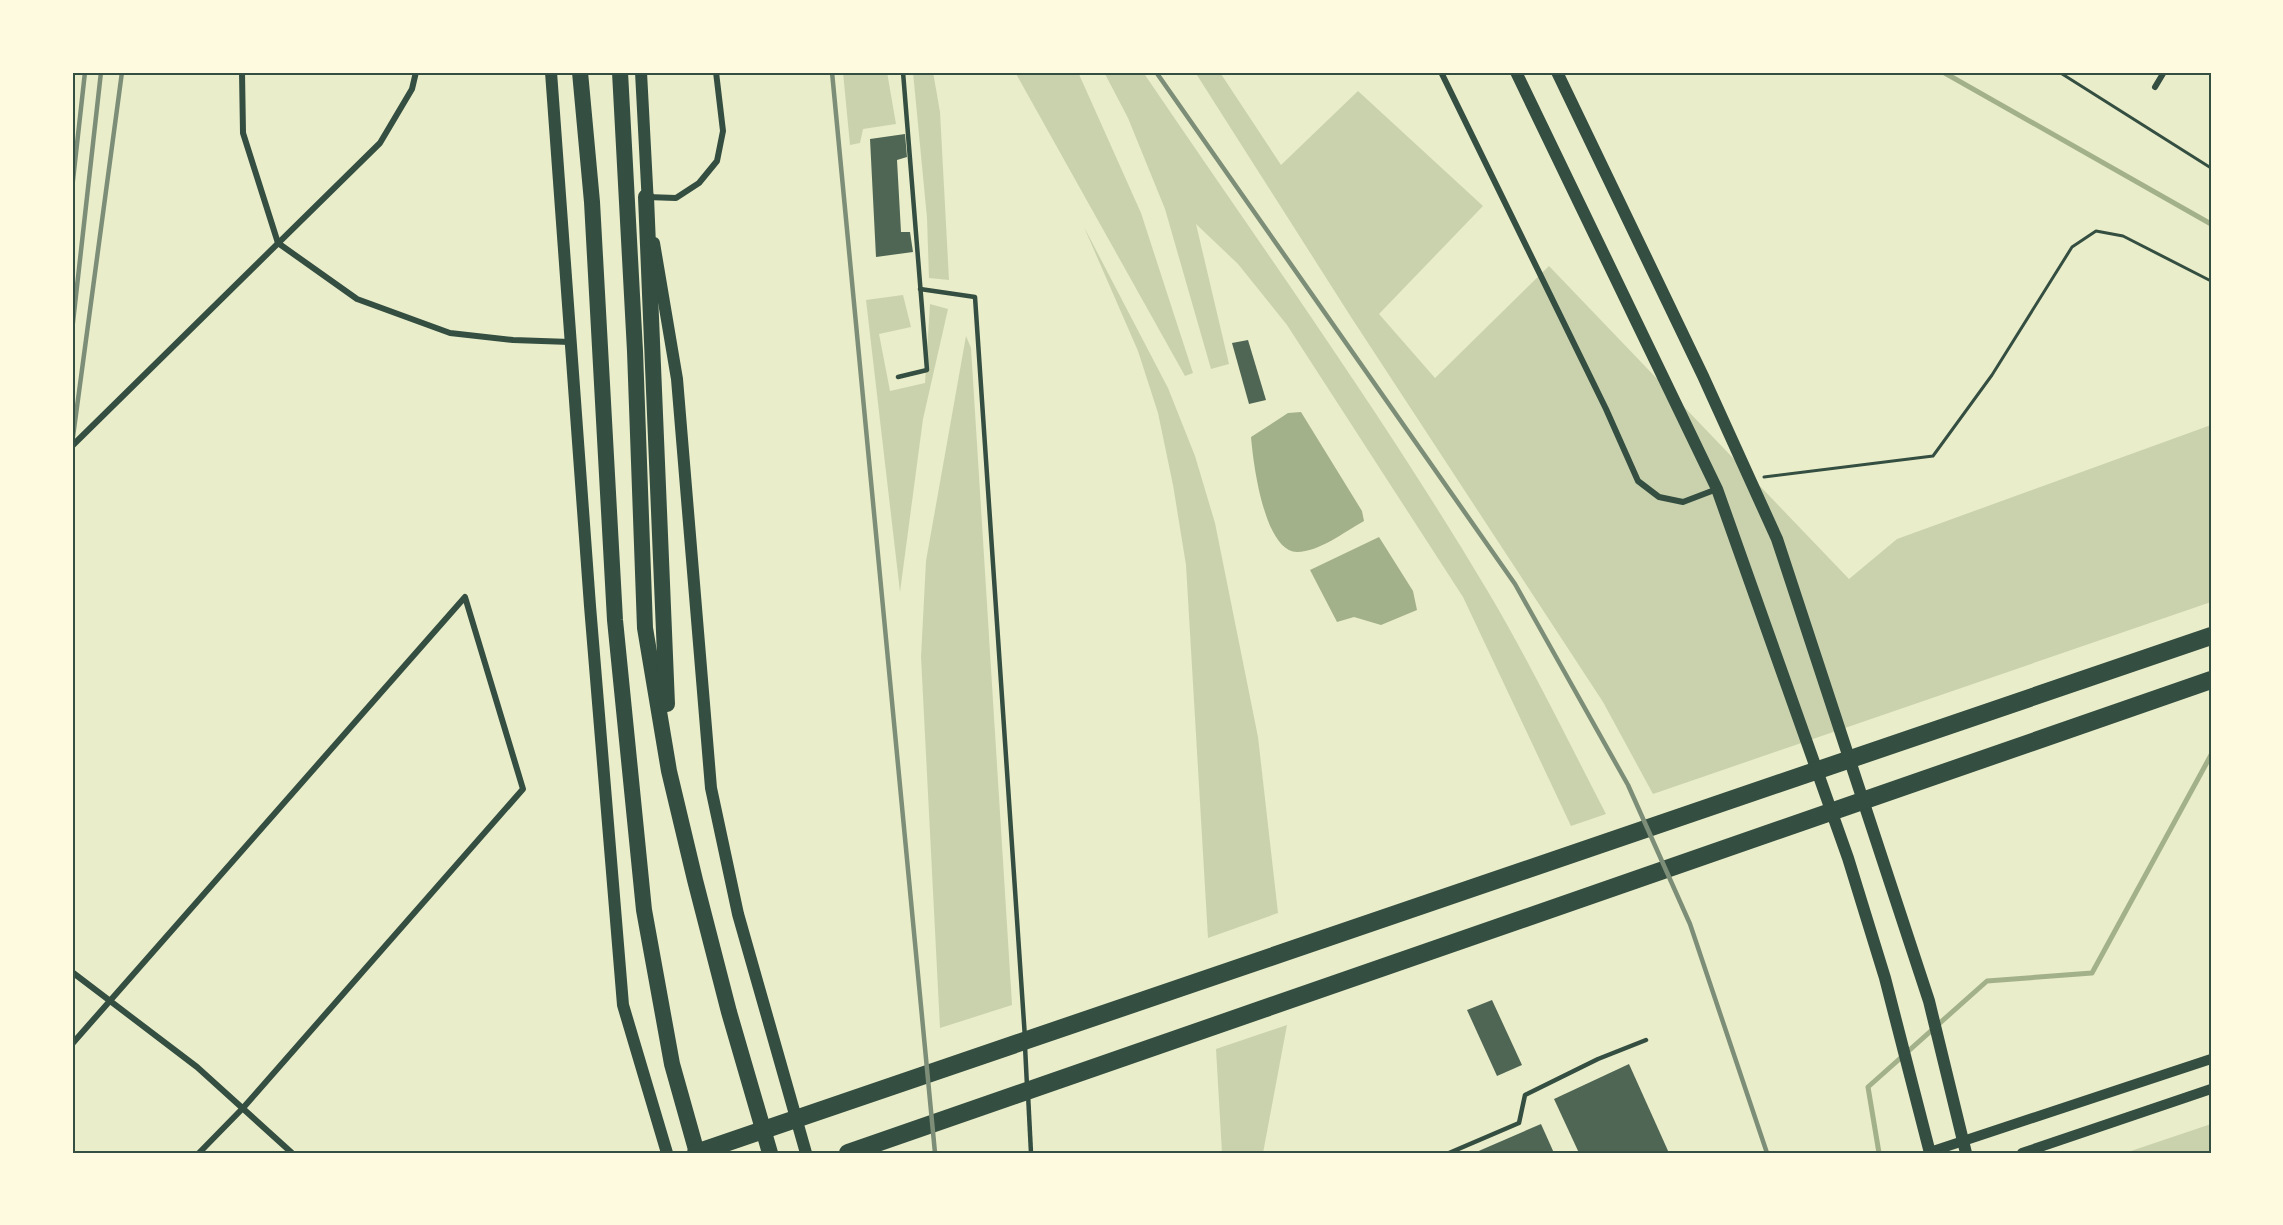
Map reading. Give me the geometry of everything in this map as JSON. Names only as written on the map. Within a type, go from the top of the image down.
[{"type":"highway","points":[[580,72],[592,202],[615,620],[644,910],[672,1064],[697,1153],[2211,636]]},
{"type":"highway","points":[[620,72],[635,351],[645,628],[669,771],[729,1012],[770,1153]]},
{"type":"highway","points":[[646,197],[669,771]]},
{"type":"highway","points":[[848,1153],[2211,680]]},
{"type":"main road","points":[[551,72],[570,342],[623,1005],[667,1153]]},
{"type":"main road","points":[[641,72],[646,197],[677,379],[711,788],[738,914],[806,1153]]},
{"type":"main road","points":[[1516,72],[1717,489],[1848,858],[1897,1025],[1930,1152]]},
{"type":"main road","points":[[1557,72],[1777,540],[1929,1001],[1965,1147]]},
{"type":"street","points":[[242,72],[243,133],[278,243],[357,299],[450,333],[513,340],[570,342]]},
{"type":"street","points":[[72,446],[380,142],[412,89],[416,72]]},
{"type":"street","points":[[646,197],[676,198],[699,183],[717,160],[723,131],[717,72]]},
{"type":"street","points":[[1441,72],[1606,409],[1638,481],[1659,497],[1683,502],[1717,489]]},
{"type":"street","points":[[2155,87],[2164,72]]},
{"type":"street","points":[[72,1044],[465,597],[523,789],[243,1108],[199,1153]]},
{"type":"street","points":[[72,972],[197,1067],[292,1153]]},
{"type":"street","points":[[1930,1152],[1965,1147],[2211,1059]]},
{"type":"street","points":[[2022,1153],[2211,1089]]},
{"type":"lane","points":[[898,377],[927,370],[903,72]]},
{"type":"lane","points":[[920,289],[975,297],[1003,682],[1031,1153]]},
{"type":"lane","points":[[1449,1153],[1519,1123],[1525,1095],[1598,1059],[1646,1040]]},
{"type":"path","points":[[2059,72],[2211,168]]},
{"type":"path","points":[[1750,479],[1933,456],[1992,375],[2072,247],[2096,231],[2123,236],[2211,281]]},
{"type":"shaded area","points":[[843,72],[887,72],[896,124],[863,129],[860,143],[850,145]]},
{"type":"shaded area","points":[[913,72],[933,72],[940,112],[949,280],[929,278],[927,218]]},
{"type":"shaded area","points":[[1015,72],[1078,72],[1141,213],[1193,373],[1185,376]]},
{"type":"shaded area","points":[[1104,72],[1143,72],[1319,328],[1405,458],[1503,617],[1606,814],[1571,826],[1463,597],[1287,325],[1238,264],[1196,224],[1229,364],[1211,369],[1165,209],[1128,118]]},
{"type":"shaded area","points":[[1195,72],[1223,72],[1221,74],[1281,165],[1358,91],[1483,206],[1379,314],[1435,378],[1549,266],[1849,579],[1897,539],[2211,425],[2211,602],[1653,794],[1603,702],[1351,317]]},
{"type":"shaded area","points":[[1084,227],[1168,388],[1195,456],[1215,523],[1258,737],[1278,913],[1208,938],[1186,565],[1173,485],[1158,413],[1138,351]]},
{"type":"shaded area","points":[[903,295],[911,327],[879,334],[890,391],[925,383],[930,304],[948,309],[923,419],[900,592],[866,300]]},
{"type":"shaded area","points":[[966,336],[971,348],[1012,1005],[940,1028],[921,657],[926,561]]},
{"type":"shaded area","points":[[1301,412],[1362,511],[1364,521],[1323,545],[1297,552],[1286,548],[1276,537],[1268,522],[1254,465],[1251,437],[1288,413]]},
{"type":"shaded area","points":[[1379,537],[1413,591],[1417,610],[1381,625],[1354,617],[1337,622],[1310,570]]},
{"type":"shaded area","points":[[1287,1025],[1263,1153],[1222,1153],[1216,1049]]},
{"type":"shaded area","points":[[2211,1124],[2211,1153],[2125,1153]]},
{"type":"building","points":[[905,134],[907,157],[897,160],[901,232],[910,232],[913,252],[876,257],[870,139]]},
{"type":"building","points":[[1248,340],[1266,400],[1249,404],[1232,343]]},
{"type":"building","points":[[1492,1000],[1522,1065],[1497,1076],[1467,1010]]},
{"type":"building","points":[[1629,1064],[1669,1153],[1579,1153],[1554,1099]]},
{"type":"building","points":[[1541,1124],[1554,1153],[1474,1153]]},
{"type":"waterway","points":[[1943,72],[2211,224]]},
{"type":"waterway","points":[[1879,1153],[1868,1087],[1987,981],[2092,973],[2211,755]]},
{"type":"railway","points":[[72,189],[85,72]]},
{"type":"railway","points":[[72,331],[101,72]]},
{"type":"railway","points":[[72,444],[122,72]]},
{"type":"railway","points":[[832,72],[935,1153]]},
{"type":"railway","points":[[1156,72],[1515,584],[1628,785],[1690,924],[1767,1153]]}]
